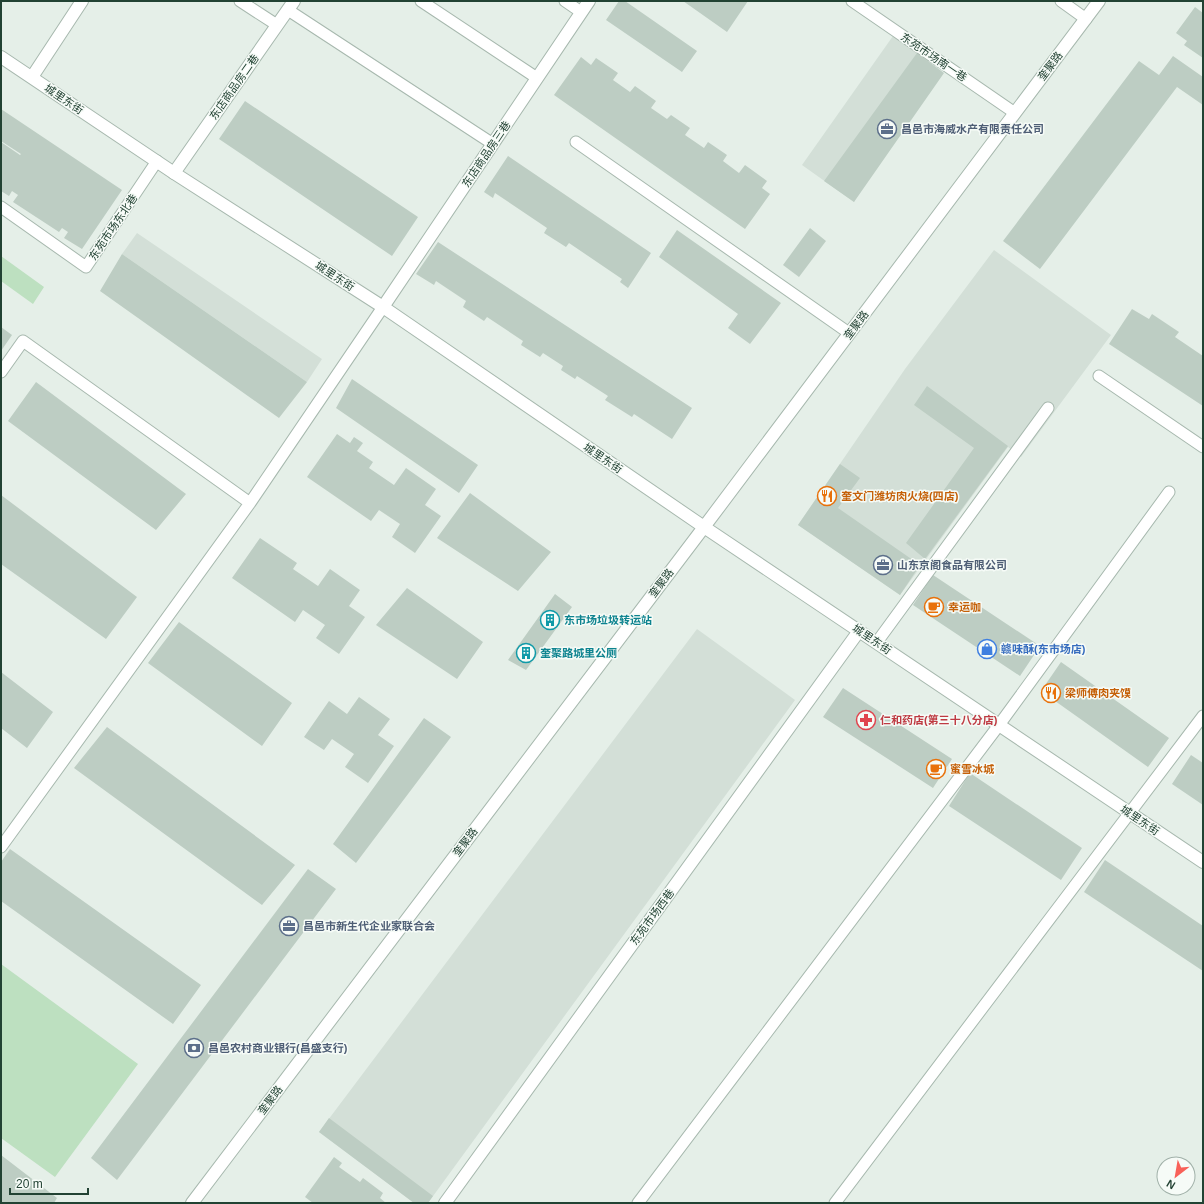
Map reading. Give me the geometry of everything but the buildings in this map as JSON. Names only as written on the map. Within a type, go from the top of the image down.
[{"type":"street","points":[[32,77],[82,1]]},
{"type":"street","name":"东店商品房三巷","points":[[383,307],[589,1]]},
{"type":"street","name":"奎聚路","points":[[192,1203],[704,527],[1099,1]]},
{"type":"street","name":"东店商品房二巷","points":[[174,173],[291,5]]},
{"type":"street","name":"城里东街","points":[[1,57],[174,173],[383,307],[704,527],[1203,862]]},
{"type":"street","name":"东苑市场西巷","points":[[444,1203],[859,631]]},
{"type":"lane","points":[[240,1],[277,25]]},
{"type":"lane","points":[[421,1],[537,78]]},
{"type":"lane","points":[[565,1],[581,12]]},
{"type":"lane","name":"东苑市场南一巷","points":[[852,1],[1015,113]]},
{"type":"lane","points":[[1061,1],[1086,19]]},
{"type":"lane","points":[[291,5],[493,144]]},
{"type":"lane","points":[[576,142],[849,333]]},
{"type":"lane","name":"东苑市场东北巷","points":[[1,207],[86,267],[157,161]]},
{"type":"lane","points":[[1,848],[250,503],[383,307]]},
{"type":"lane","points":[[1,372],[23,341],[250,503]]},
{"type":"lane","points":[[1099,376],[1203,447]]},
{"type":"lane","points":[[877,642],[1048,408]]},
{"type":"lane","points":[[638,1203],[999,725],[1169,492]]},
{"type":"lane","points":[[836,1203],[1203,716]]},
{"type":"shaded area","points":[[893,36],[917,53],[854,202],[802,165]]},
{"type":"shaded area","points":[[137,233],[322,359],[307,382],[122,254]]},
{"type":"shaded area","points":[[994,250],[1111,335],[1021,457],[1008,447],[900,595],[798,525],[905,369]]},
{"type":"shaded area","points":[[697,629],[795,700],[428,1203],[414,1203],[319,1132]]},
{"type":"green space","points":[[1,256],[44,287],[33,304],[1,281]]},
{"type":"green space","points":[[1,964],[138,1064],[55,1177],[1,1138]]},
{"type":"place","name":"昌邑市海威水产有限责任公司","points":[[887,129]]},
{"type":"place","name":"奎文门潍坊肉火烧(四店)","points":[[827,496]]},
{"type":"place","name":"山东京阁食品有限公司","points":[[883,565]]},
{"type":"place","name":"幸运咖","points":[[934,607]]},
{"type":"place","name":"东市场垃圾转运站","points":[[550,620]]},
{"type":"place","name":"赣味酥(东市场店)","points":[[987,649]]},
{"type":"place","name":"奎聚路城里公厕","points":[[526,653]]},
{"type":"place","name":"梁师傅肉夹馍","points":[[1051,693]]},
{"type":"place","name":"仁和药店(第三十八分店)","points":[[866,720]]},
{"type":"place","name":"蜜雪冰城","points":[[936,769]]},
{"type":"place","name":"昌邑市新生代企业家联合会","points":[[289,926]]},
{"type":"place","name":"昌邑农村商业银行(昌盛支行)","points":[[194,1048]]}]
